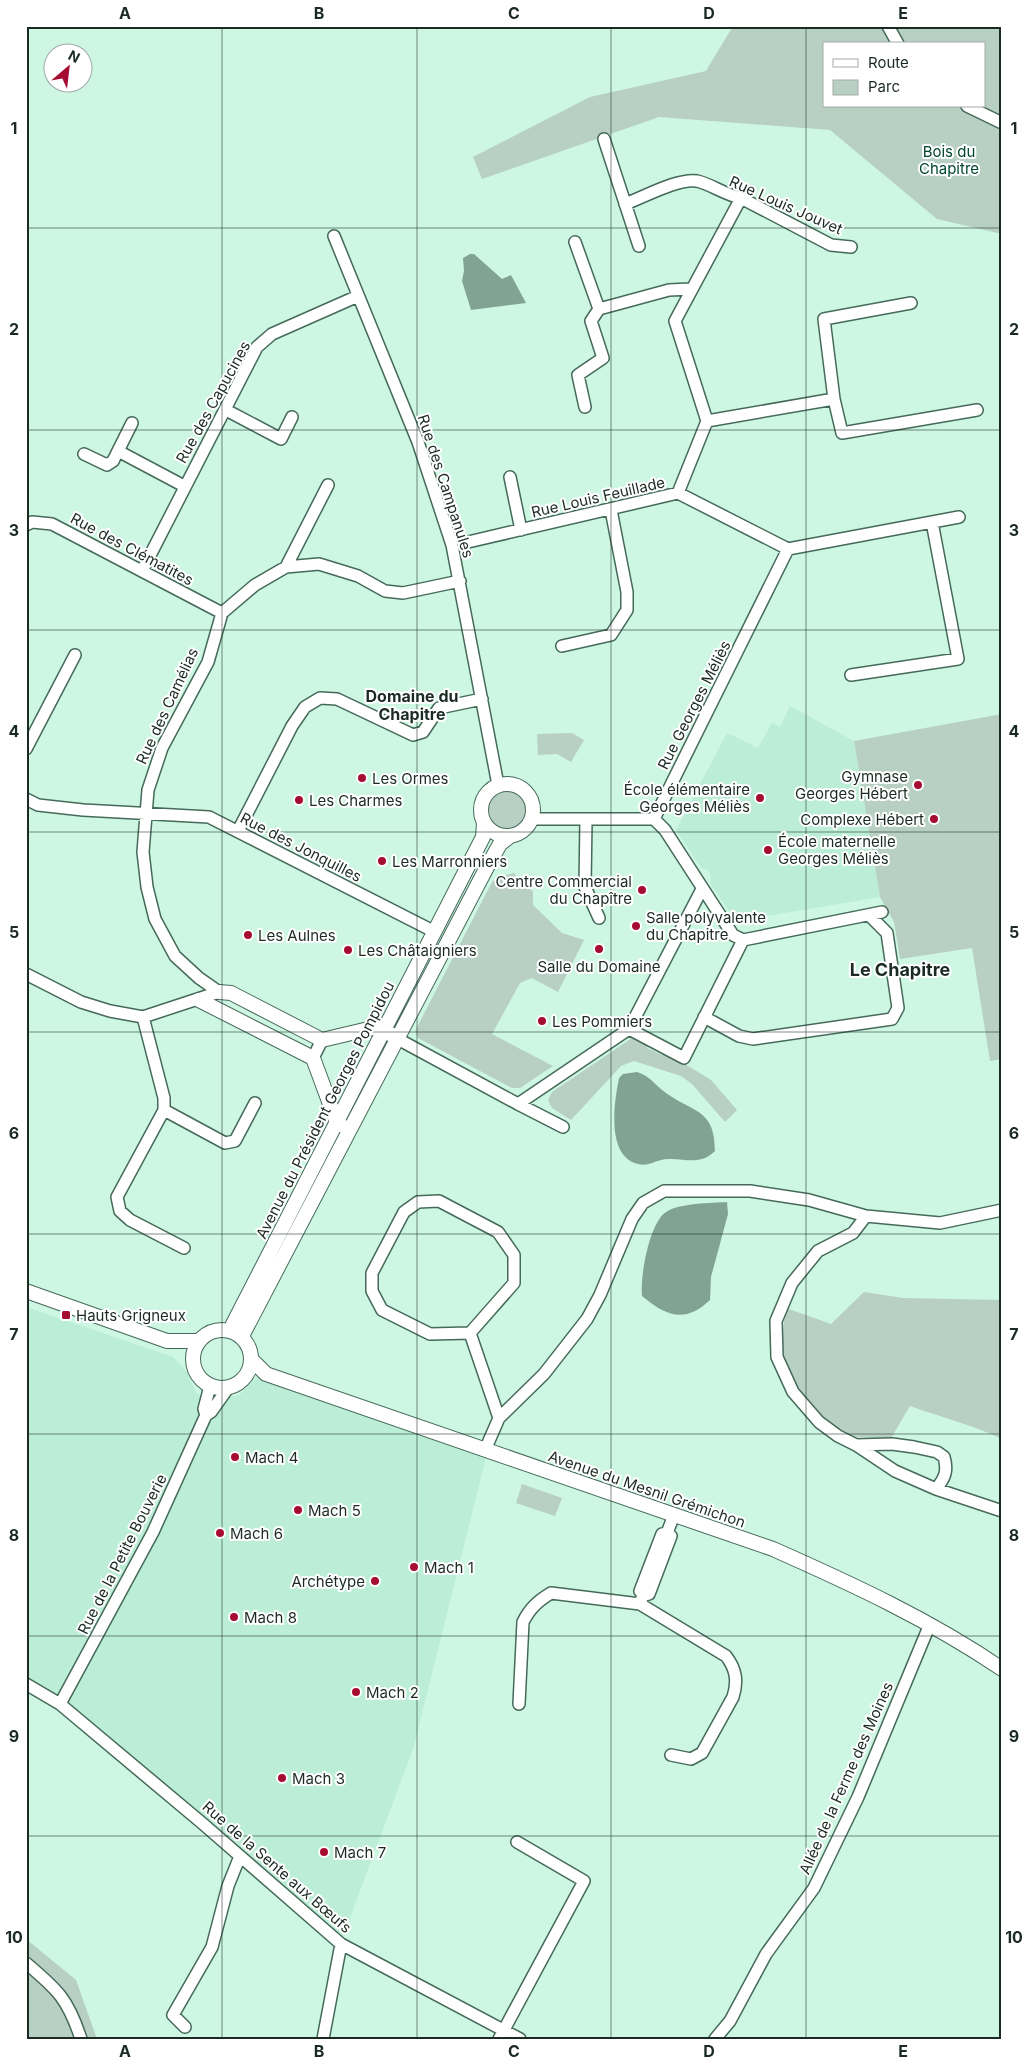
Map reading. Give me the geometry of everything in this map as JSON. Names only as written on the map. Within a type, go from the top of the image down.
[{"type":"street","points":[[888,26],[897,42]]},
{"type":"street","points":[[971,108],[1002,123]]},
{"type":"street","points":[[604,139],[639,246]]},
{"type":"street","name":"Rue Louis Jouvet","points":[[625,204],[683,182],[698,182],[727,196],[741,198],[831,245],[851,247]]},
{"type":"street","points":[[678,493],[707,421],[675,322],[741,198]]},
{"type":"street","name":"Rue des Campanules","points":[[334,236],[418,442],[452,545],[498,785]]},
{"type":"street","points":[[575,242],[599,309]]},
{"type":"street","points":[[585,407],[578,375],[603,358],[590,321],[599,309],[669,290],[692,289]]},
{"type":"street","name":"Rue des Capucines","points":[[142,571],[257,347],[272,334],[358,296]]},
{"type":"street","points":[[911,303],[824,318],[834,399],[842,433],[977,410]]},
{"type":"street","points":[[707,421],[834,399]]},
{"type":"street","points":[[226,410],[281,439],[292,417]]},
{"type":"street","points":[[84,454],[107,466],[113,461],[132,423]]},
{"type":"street","points":[[118,451],[184,486]]},
{"type":"street","points":[[510,477],[521,530]]},
{"type":"street","points":[[286,568],[328,485]]},
{"type":"street","name":"Rue Louis Feuillade","points":[[468,542],[678,493],[788,550]]},
{"type":"street","points":[[562,646],[611,635],[628,610],[627,592],[610,510]]},
{"type":"street","points":[[788,550],[959,517]]},
{"type":"street","name":"Rue des Clématites","points":[[26,525],[32,522],[52,524],[222,613]]},
{"type":"street","points":[[852,676],[958,659],[932,522]]},
{"type":"street","name":"Rue Georges Méliès","points":[[654,819],[788,550]]},
{"type":"street","points":[[222,613],[255,585],[286,568],[319,564],[358,576],[385,591],[403,593],[460,581]]},
{"type":"street","name":"Rue des Camélias","points":[[222,613],[208,662],[162,748],[148,790],[143,852],[147,887],[155,919],[175,956],[199,978],[219,992],[232,993],[322,1040]]},
{"type":"street","points":[[26,749],[75,655]]},
{"type":"street","points":[[238,831],[292,726],[305,707],[320,698],[337,699],[413,736],[423,732],[438,708],[482,699]]},
{"type":"street","points":[[498,785],[518,786],[526,791],[532,799],[533,818],[525,830],[508,837],[499,835],[484,823],[481,806],[484,797],[498,785]]},
{"type":"street","name":"Rue des Jonquilles","points":[[26,799],[38,805],[83,810],[209,817],[434,932]]},
{"type":"street","points":[[533,818],[654,819],[665,830],[733,934],[743,940],[882,912]]},
{"type":"street","points":[[586,819],[585,887],[599,918]]},
{"type":"street","name":"Avenue du Président Georges Pompidou","points":[[343,1126],[384,1029],[484,837],[484,823]]},
{"type":"street","name":"Avenue du Président Georges Pompidou","points":[[236,1333],[343,1126],[396,1038],[500,844],[508,837]]},
{"type":"street","points":[[518,1104],[629,1029],[702,888]]},
{"type":"street","points":[[704,1017],[739,1036],[753,1040],[892,1019],[898,1008],[887,933],[869,915]]},
{"type":"street","points":[[629,1029],[684,1058],[743,940]]},
{"type":"street","points":[[26,974],[81,1002],[110,1011],[143,1017],[219,992]]},
{"type":"street","points":[[199,1000],[313,1058],[343,1126]]},
{"type":"street","points":[[143,1017],[164,1098],[164,1110],[117,1197],[120,1211],[130,1220],[184,1248]]},
{"type":"street","points":[[313,1058],[322,1040],[377,1027],[384,1029],[396,1038],[563,1127]]},
{"type":"street","points":[[164,1110],[225,1143],[236,1141],[255,1103]]},
{"type":"street","points":[[485,1450],[499,1418],[544,1374],[587,1319],[600,1295],[632,1219],[643,1204],[664,1191],[750,1191],[809,1200],[866,1216],[940,1224],[1002,1210]]},
{"type":"street","points":[[439,1201],[498,1232],[514,1255],[514,1283],[470,1333],[430,1334],[382,1310],[372,1291],[372,1273],[404,1212],[418,1202],[439,1201]]},
{"type":"street","points":[[866,1216],[853,1233],[818,1251],[792,1283],[776,1321],[777,1358],[793,1392],[819,1422],[895,1471],[936,1489],[1002,1511]]},
{"type":"street","points":[[26,1291],[167,1340],[198,1341]]},
{"type":"street","points":[[167,1340],[184,1354],[194,1365],[202,1380],[210,1386],[228,1388],[244,1378],[252,1360],[250,1350],[236,1333],[220,1329],[206,1334],[198,1341],[193,1355],[194,1365]]},
{"type":"street","points":[[470,1333],[499,1418]]},
{"type":"street","name":"Avenue du Mesnil Grémichon","points":[[252,1360],[266,1374],[773,1549],[849,1583],[930,1624],[1002,1669]]},
{"type":"street","name":"Avenue du Mesnil Grémichon","points":[[244,1378],[266,1374]]},
{"type":"street","name":"Rue de la Petite Bouverie","points":[[206,1415],[204,1409],[210,1386]]},
{"type":"street","name":"Rue de la Petite Bouverie","points":[[60,1704],[157,1524],[206,1415],[211,1412],[228,1388]]},
{"type":"street","points":[[856,1445],[892,1444],[937,1452],[944,1457],[947,1467],[944,1479],[936,1489]]},
{"type":"street","points":[[642,1599],[640,1591],[662,1534],[667,1533],[674,1515]]},
{"type":"street","points":[[520,1704],[523,1622],[528,1610],[539,1600],[551,1593],[642,1599],[726,1656],[736,1676],[736,1687],[733,1697],[702,1753],[691,1759],[671,1755]]},
{"type":"street","name":"Allée de la Ferme des Moines","points":[[715,2039],[730,2021],[766,1954],[814,1888],[858,1797],[930,1624]]},
{"type":"street","name":"Rue de la Sente aux Bœufs","points":[[26,1684],[60,1704],[341,1944],[502,2034],[520,2039]]},
{"type":"street","points":[[502,2034],[584,1881],[517,1842]]},
{"type":"street","points":[[185,2027],[173,2015],[212,1947],[228,1886],[240,1856]]},
{"type":"street","points":[[323,2039],[341,1944]]},
{"type":"street","points":[[26,1963],[53,1986],[72,2010],[81,2039]]},
{"type":"shaded area","points":[[474,254],[502,279],[511,275],[526,303],[471,310],[462,281],[464,271],[463,258]]},
{"type":"shaded area","points":[[790,706],[854,741],[880,897],[736,921],[710,883],[711,876],[708,870],[701,868],[676,830],[727,733],[758,748],[772,723],[780,727]]},
{"type":"shaded area","points":[[637,1072],[676,1100],[694,1109],[707,1119],[714,1137],[715,1151],[709,1156],[698,1160],[664,1159],[642,1165],[628,1159],[621,1151],[617,1140],[614,1114],[615,1101],[619,1078],[623,1074]]},
{"type":"shaded area","points":[[727,1202],[728,1214],[711,1277],[710,1300],[701,1308],[684,1315],[667,1312],[642,1296],[644,1264],[650,1238],[660,1218],[666,1212],[679,1207]]},
{"type":"shaded area","points":[[26,1307],[173,1357],[187,1372],[196,1393],[210,1400],[239,1395],[266,1368],[488,1449],[413,1749],[342,1939],[103,1731],[58,1698],[33,1684],[26,1691]]},
{"type":"green space","name":"Bois du Chapitre","points":[[733,26],[1002,26],[1002,234],[937,219],[830,130],[659,117],[482,179],[473,157],[590,97],[706,71]]},
{"type":"green space","name":"Complexe Hébert","points":[[1002,714],[1002,1059],[990,1061],[972,948],[900,959],[894,922],[880,897],[854,741]]},
{"type":"green space","points":[[572,733],[584,740],[571,762],[557,754],[538,755],[537,734]]},
{"type":"green space","points":[[508,791],[521,797],[527,810],[521,823],[508,829],[495,823],[489,810],[495,797]]},
{"type":"green space","points":[[514,873],[521,884],[533,891],[533,905],[562,933],[584,940],[558,992],[532,978],[520,983],[492,1034],[553,1066],[520,1088],[512,1088],[418,1038],[415,1031],[492,882],[496,878]]},
{"type":"green space","points":[[632,1038],[648,1044],[647,1048],[662,1055],[664,1051],[711,1080],[737,1110],[725,1122],[692,1084],[681,1076],[634,1061],[621,1066],[571,1120],[552,1108],[548,1100],[552,1092]]},
{"type":"green space","points":[[864,1292],[903,1298],[1002,1300],[1002,1439],[968,1425],[910,1406],[891,1438],[849,1435],[828,1423],[818,1413],[799,1389],[786,1365],[782,1342],[786,1308],[831,1324]]},
{"type":"green space","points":[[522,1484],[562,1498],[555,1516],[516,1503]]},
{"type":"green space","points":[[26,1939],[76,1980],[97,2039],[26,2039]]},
{"type":"place","name":"Les Ormes","points":[[362,778]]},
{"type":"place","name":"Gymnase Georges Hébert","points":[[918,785]]},
{"type":"place","name":"École élémentaire Georges Méliès","points":[[760,798]]},
{"type":"place","name":"Les Charmes","points":[[299,800]]},
{"type":"place","name":"Complexe Hébert","points":[[934,819]]},
{"type":"place","name":"École maternelle Georges Méliès","points":[[768,850]]},
{"type":"place","name":"Les Marronniers","points":[[382,861]]},
{"type":"place","name":"Centre Commercial du Chapître","points":[[642,890]]},
{"type":"place","name":"Salle polyvalente du Chapitre","points":[[636,926]]},
{"type":"place","name":"Les Aulnes","points":[[248,935]]},
{"type":"place","name":"Salle du Domaine","points":[[599,949]]},
{"type":"place","name":"Les Châtaigniers","points":[[348,950]]},
{"type":"place","name":"Les Pommiers","points":[[542,1021]]},
{"type":"place","name":"Hauts Grigneux","points":[[66,1315]]},
{"type":"place","name":"Mach 4","points":[[235,1457]]},
{"type":"place","name":"Mach 5","points":[[298,1510]]},
{"type":"place","name":"Mach 6","points":[[220,1533]]},
{"type":"place","name":"Mach 1","points":[[414,1567]]},
{"type":"place","name":"Archétype","points":[[375,1581]]},
{"type":"place","name":"Mach 8","points":[[234,1617]]},
{"type":"place","name":"Mach 2","points":[[356,1692]]},
{"type":"place","name":"Mach 3","points":[[282,1778]]},
{"type":"place","name":"Mach 7","points":[[324,1852]]},
{"type":"district","name":"Domaine du Chapitre","points":[[412,705]]},
{"type":"district","name":"Le Chapitre","points":[[900,969]]}]
